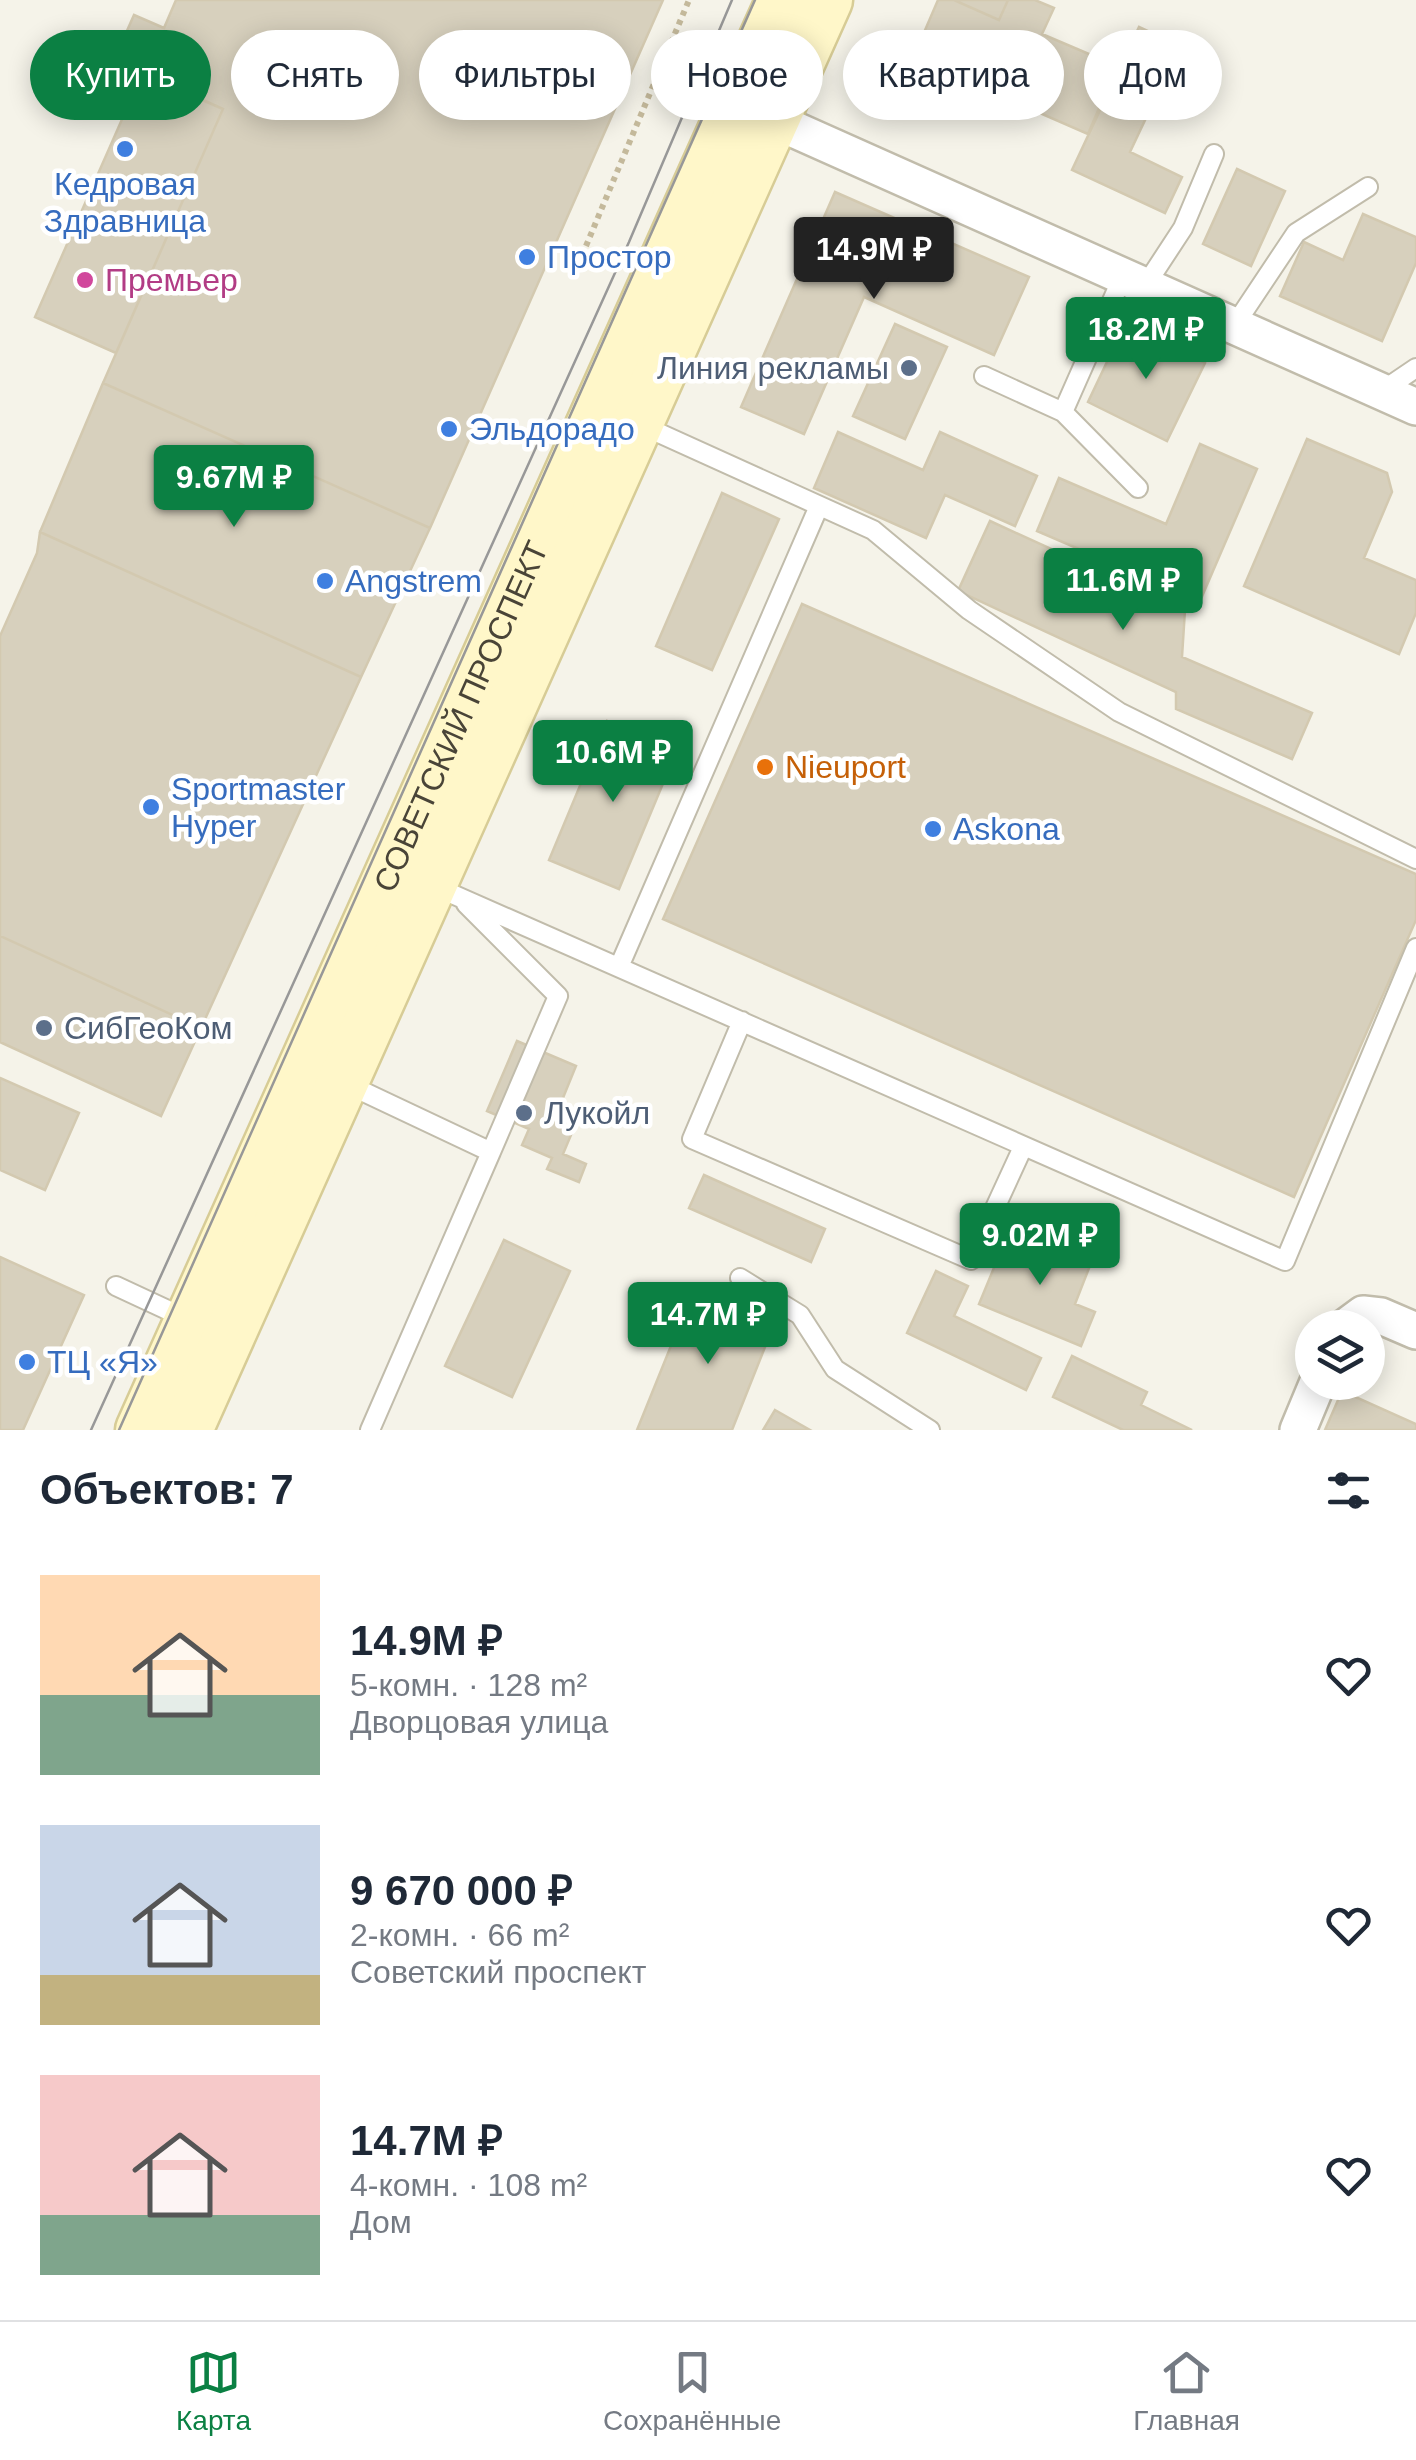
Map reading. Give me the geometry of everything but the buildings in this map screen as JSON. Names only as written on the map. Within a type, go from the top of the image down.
[{"type":"main road","name":"СОВЕТСКИЙ ПРОСПЕКТ","points":[[775,30],[782,0]]},
{"type":"main road","name":"СОВЕТСКИЙ ПРОСПЕКТ","points":[[808,30],[827,0]]},
{"type":"main road","name":"СОВЕТСКИЙ ПРОСПЕКТ","points":[[180,1428],[190,1320],[751,120]]},
{"type":"main road","name":"СОВЕТСКИЙ ПРОСПЕКТ","points":[[180,1428],[342,1082],[444,890],[636,422],[752,120]]},
{"type":"street","points":[[773,120],[1416,407]]},
{"type":"street","points":[[1385,1318],[1416,1331]]},
{"type":"street","points":[[1298,1430],[1310,1400]]},
{"type":"lane","points":[[1063,412],[1134,281],[1183,228],[1214,154]]},
{"type":"lane","points":[[1234,326],[1296,233],[1368,187]]},
{"type":"lane","points":[[1382,392],[1416,368]]},
{"type":"lane","points":[[984,376],[1063,412],[1138,488]]},
{"type":"lane","points":[[636,422],[873,530],[969,610],[1119,712],[1416,860]]},
{"type":"lane","points":[[619,967],[819,506]]},
{"type":"lane","points":[[444,890],[1286,1262],[1416,948]]},
{"type":"lane","points":[[370,1430],[558,996],[444,890]]},
{"type":"lane","points":[[742,1022],[692,1139],[971,1260],[1024,1148]]},
{"type":"lane","points":[[342,1082],[491,1152]]},
{"type":"lane","points":[[740,1278],[800,1314],[835,1369],[930,1430]]},
{"type":"lane","points":[[116,1286],[190,1320]]},
{"type":"path","points":[[586,246],[689,0]]},
{"type":"tram line","points":[[91,1430],[629,242],[732,0]]},
{"type":"tram line","points":[[119,1430],[755,0]]},
{"type":"place","name":"Кедровая Здравница","points":[[125,149]]},
{"type":"place","name":"Простор","points":[[527,257]]},
{"type":"place","name":"Премьер","points":[[85,280]]},
{"type":"place","name":"Линия рекламы","points":[[909,368]]},
{"type":"place","name":"Эльдорадо","points":[[449,429]]},
{"type":"place","name":"Angstrem","points":[[325,581]]},
{"type":"place","name":"Nieuport","points":[[765,767]]},
{"type":"place","name":"Sportmaster Hyper","points":[[151,807]]},
{"type":"place","name":"Askona","points":[[933,829]]},
{"type":"place","name":"СибГеоКом","points":[[44,1028]]},
{"type":"place","name":"Лукойл","points":[[524,1113]]},
{"type":"place","name":"ТЦ «Я»","points":[[27,1362]]}]
